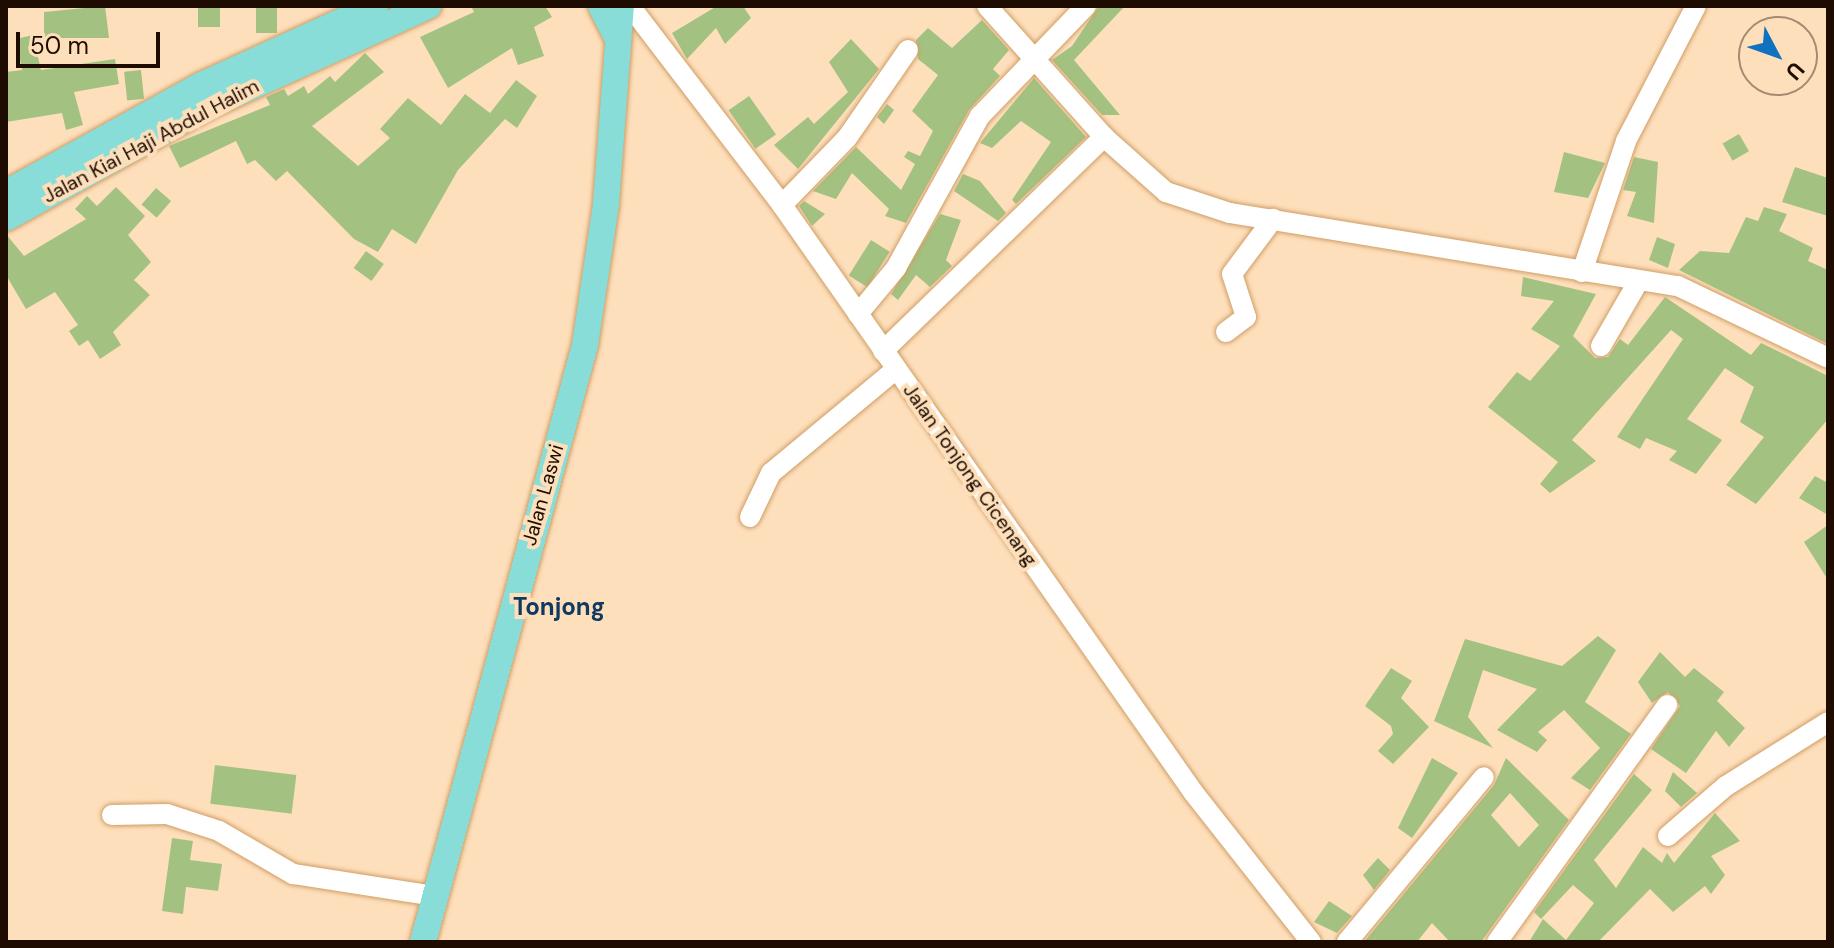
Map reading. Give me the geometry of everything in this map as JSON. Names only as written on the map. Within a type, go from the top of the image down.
[{"type":"main road","name":"Jalan Kiai Haji Abdul Halim","points":[[12,202],[202,85],[375,6]]},
{"type":"main road","name":"Jalan Kiai Haji Abdul Halim","points":[[12,202],[211,105],[428,6]]},
{"type":"main road","points":[[601,6],[618,40]]},
{"type":"main road","name":"Jalan Laswi","points":[[423,942],[585,345],[606,204],[621,6]]},
{"type":"street","name":"Jalan Tonjong Cicenang","points":[[630,6],[782,205],[1193,792],[1311,942]]},
{"type":"street","points":[[987,6],[1104,137],[1166,192],[1273,219],[1703,295],[1828,358]]},
{"type":"street","points":[[858,314],[896,268],[980,116],[1086,6]]},
{"type":"street","points":[[1582,272],[1626,141],[1696,6]]},
{"type":"street","points":[[782,205],[847,138],[908,50]]},
{"type":"street","points":[[883,351],[1104,137]]},
{"type":"street","points":[[1226,332],[1246,317],[1232,274],[1273,219]]},
{"type":"street","points":[[1601,346],[1638,282]]},
{"type":"street","points":[[750,517],[771,473],[895,370]]},
{"type":"street","points":[[1497,942],[1667,705]]},
{"type":"street","points":[[1668,836],[1726,786],[1828,722]]},
{"type":"street","points":[[1347,942],[1484,777]]},
{"type":"street","points":[[112,815],[167,814],[219,831],[293,874],[435,896]]},
{"type":"building","points":[[105,6],[109,38],[44,38],[44,12]]},
{"type":"building","points":[[198,6],[220,6],[220,27],[198,27]]},
{"type":"building","points":[[256,6],[277,6],[277,33],[256,33]]},
{"type":"building","points":[[471,6],[545,6],[552,17],[534,27],[544,56],[518,65],[512,48],[448,88],[420,37],[474,12]]},
{"type":"building","points":[[717,6],[743,6],[751,18],[725,44],[716,28],[687,59],[672,33]]},
{"type":"building","points":[[1099,6],[1125,6],[1074,60],[1120,115],[1102,115],[1052,60],[1072,46]]},
{"type":"building","points":[[982,20],[1009,50],[993,69],[1000,76],[969,110],[906,223],[885,216],[889,209],[852,173],[836,199],[813,191],[856,147],[901,190],[915,164],[904,157],[908,151],[920,156],[933,131],[912,111],[938,75],[918,59],[916,40],[928,28],[952,48]]},
{"type":"building","points":[[33,35],[41,70],[115,59],[119,84],[74,92],[83,125],[66,130],[62,113],[6,122],[6,72],[22,70],[16,39]]},
{"type":"building","points":[[851,39],[879,69],[798,169],[774,145],[808,117],[814,124],[848,92],[829,62]]},
{"type":"building","points":[[365,53],[384,72],[312,126],[358,166],[390,138],[380,129],[408,98],[441,125],[465,94],[490,113],[516,80],[537,96],[517,128],[505,119],[458,170],[416,244],[392,229],[378,252],[354,239],[287,171],[276,181],[255,160],[247,164],[236,141],[180,168],[169,146],[270,105],[266,97],[284,89],[288,96],[304,86],[308,94],[330,76],[335,82]]},
{"type":"building","points":[[141,70],[144,99],[127,101],[124,72]]},
{"type":"building","points":[[1034,78],[1086,137],[1016,204],[1012,200],[1051,142],[1021,121],[992,148],[980,143]]},
{"type":"building","points":[[749,96],[776,135],[755,149],[729,110]]},
{"type":"building","points":[[887,104],[894,110],[884,124],[877,117]]},
{"type":"building","points":[[1739,134],[1749,151],[1733,161],[1723,144]]},
{"type":"building","points":[[1564,152],[1605,163],[1588,198],[1554,192]]},
{"type":"building","points":[[1634,157],[1658,162],[1654,223],[1627,216],[1636,192],[1623,190]]},
{"type":"building","points":[[1795,167],[1828,178],[1828,216],[1782,202]]},
{"type":"building","points":[[963,174],[980,181],[1006,213],[998,221],[954,191]]},
{"type":"building","points":[[116,187],[145,216],[128,235],[151,262],[134,280],[150,295],[113,332],[121,345],[100,359],[88,340],[79,346],[69,331],[78,325],[55,292],[26,309],[6,275],[6,234],[24,256],[86,219],[75,209],[87,196],[97,206]]},
{"type":"building","points":[[156,188],[171,201],[157,218],[142,205]]},
{"type":"building","points":[[804,201],[825,214],[812,226],[799,206]]},
{"type":"building","points":[[1764,207],[1787,214],[1779,231],[1813,248],[1808,261],[1828,270],[1828,344],[1679,270],[1700,251],[1729,253],[1746,217],[1758,221]]},
{"type":"building","points":[[940,214],[961,220],[946,260],[952,266],[930,287],[916,275],[898,300],[891,294]]},
{"type":"building","points":[[1657,237],[1675,244],[1668,268],[1649,260]]},
{"type":"building","points":[[871,240],[890,252],[867,287],[849,276]]},
{"type":"building","points":[[366,251],[384,264],[371,281],[354,268]]},
{"type":"building","points":[[1523,277],[1596,294],[1573,336],[1595,358],[1608,357],[1620,339],[1628,345],[1665,297],[1751,355],[1761,343],[1828,376],[1828,419],[1756,504],[1726,485],[1764,437],[1740,422],[1754,387],[1725,368],[1687,419],[1722,440],[1696,474],[1669,460],[1677,451],[1646,438],[1640,449],[1617,437],[1683,339],[1671,330],[1572,440],[1596,461],[1550,493],[1540,484],[1558,462],[1488,407],[1517,372],[1530,381],[1560,346],[1531,329],[1554,301],[1521,296]]},
{"type":"building","points":[[1815,476],[1828,483],[1828,515],[1799,498]]},
{"type":"building","points":[[1828,525],[1828,580],[1804,542]]},
{"type":"building","points":[[1598,636],[1616,650],[1585,702],[1631,734],[1590,790],[1571,778],[1600,748],[1564,710],[1538,732],[1547,740],[1537,752],[1497,730],[1537,689],[1483,670],[1468,717],[1493,748],[1434,721],[1465,639],[1562,666]]},
{"type":"building","points":[[1660,652],[1685,677],[1694,668],[1724,692],[1717,701],[1745,728],[1729,747],[1716,731],[1686,773],[1651,749],[1680,706],[1668,692],[1652,703],[1638,682]]},
{"type":"building","points":[[1391,668],[1412,681],[1401,698],[1429,727],[1393,764],[1378,751],[1393,734],[1391,726],[1365,706]]},
{"type":"building","points":[[1432,758],[1458,773],[1412,838],[1398,828]]},
{"type":"building","points":[[1506,758],[1569,820],[1481,942],[1450,942],[1432,923],[1417,942],[1364,942],[1494,785]],"holes":[[[1510,793],[1539,825],[1519,847],[1491,815]]]},
{"type":"building","points":[[215,765],[296,775],[292,814],[210,804]]},
{"type":"building","points":[[1673,772],[1697,793],[1681,807],[1665,791]]},
{"type":"building","points":[[1634,774],[1652,790],[1594,860],[1616,888],[1643,847],[1662,863],[1667,853],[1674,863],[1715,813],[1740,841],[1711,856],[1725,875],[1711,894],[1705,886],[1673,912],[1650,889],[1598,942],[1529,942],[1543,919],[1566,940],[1594,903],[1573,885],[1541,919],[1534,912]]},
{"type":"building","points":[[172,838],[193,841],[190,860],[222,864],[218,891],[186,887],[183,914],[162,911]]},
{"type":"building","points":[[1378,858],[1390,870],[1374,890],[1363,875]]},
{"type":"building","points":[[1329,901],[1352,916],[1337,933],[1314,922]]},
{"type":"district","name":"Tonjong","points":[[559,607]]}]
